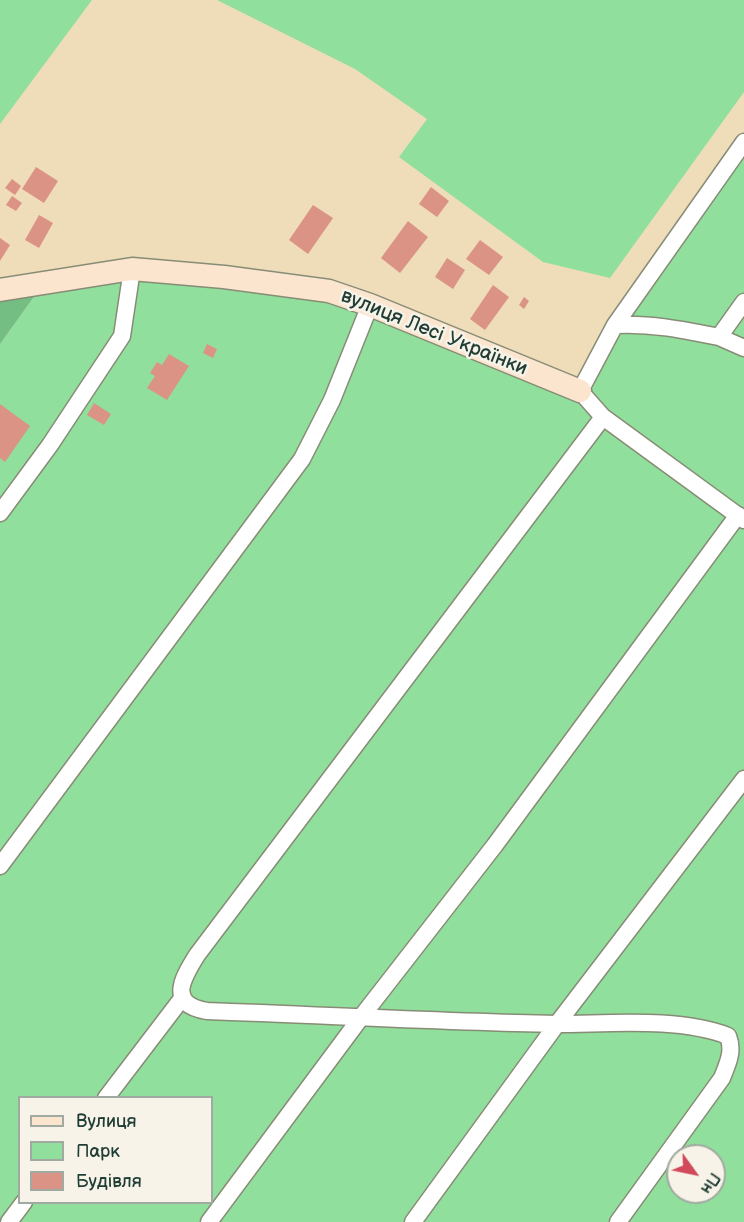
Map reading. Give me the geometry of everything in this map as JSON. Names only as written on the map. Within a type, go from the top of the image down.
[{"type":"street","points":[[208,1222],[741,518],[603,417],[580,391],[615,325],[744,142]]},
{"type":"street","points":[[0,513],[50,445],[122,336],[132,269]]},
{"type":"street","name":"вулиця Лесі Українки","points":[[0,290],[132,269],[224,277],[329,291],[370,305],[580,391]]},
{"type":"street","points":[[718,337],[744,302]]},
{"type":"street","points":[[0,866],[302,459],[332,400],[370,305]]},
{"type":"street","points":[[615,325],[662,326],[718,337],[744,348]]},
{"type":"street","points":[[603,417],[197,956],[183,978],[180,988],[185,1002],[207,1011],[557,1024],[629,1023],[709,1028],[736,1036],[722,1078],[618,1222]]},
{"type":"street","points":[[413,1222],[557,1024],[744,779]]},
{"type":"street","points":[[108,1096],[183,997]]},
{"type":"street","points":[[9,1222],[23,1204]]},
{"type":"green space","points":[[0,0],[92,0],[0,124]]},
{"type":"green space","points":[[217,0],[744,0],[744,92],[610,278],[543,262],[399,157],[427,119],[355,69]]},
{"type":"green space","points":[[744,133],[744,1222],[0,1222],[0,344],[41,287],[164,277],[342,300],[585,405],[640,278]]},
{"type":"green space","points":[[41,287],[0,344],[0,291]]},
{"type":"building","points":[[36,167],[58,181],[44,203],[22,189]]},
{"type":"building","points":[[12,179],[21,186],[15,195],[5,188]]},
{"type":"building","points":[[431,187],[449,201],[437,217],[419,204]]},
{"type":"building","points":[[12,196],[22,203],[16,211],[6,205]]},
{"type":"building","points":[[313,205],[333,218],[308,254],[289,240]]},
{"type":"building","points":[[39,215],[53,223],[39,248],[25,240]]},
{"type":"building","points":[[408,221],[428,237],[400,273],[381,258]]},
{"type":"building","points":[[0,238],[10,245],[0,261]]},
{"type":"building","points":[[480,240],[503,257],[489,275],[466,259]]},
{"type":"building","points":[[447,258],[465,270],[453,289],[435,277]]},
{"type":"building","points":[[493,285],[509,297],[485,330],[470,319]]},
{"type":"building","points":[[524,297],[529,301],[524,309],[519,305]]},
{"type":"building","points":[[207,344],[217,349],[213,358],[203,353]]},
{"type":"building","points":[[169,354],[189,366],[167,400],[147,388],[155,376],[150,373],[157,362],[162,365]]},
{"type":"building","points":[[94,403],[111,414],[104,425],[87,415]]},
{"type":"building","points":[[0,404],[30,426],[5,462],[0,458]]}]
